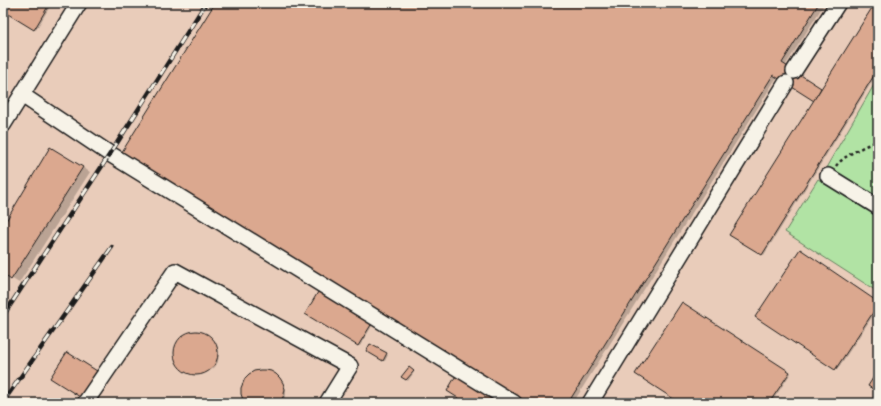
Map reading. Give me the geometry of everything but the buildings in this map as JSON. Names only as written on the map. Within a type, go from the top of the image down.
[{"type":"lane","points":[[3,125],[79,3]]},
{"type":"lane","points":[[590,403],[790,78],[838,3]]},
{"type":"lane","points":[[22,95],[110,154],[514,403]]},
{"type":"lane","points":[[828,176],[878,207]]},
{"type":"lane","points":[[85,403],[175,271],[350,366],[327,403]]},
{"type":"path","points":[[828,176],[840,161],[878,141]]},
{"type":"shaded area","points":[[3,3],[878,3],[878,85],[791,222],[878,281],[878,403],[3,403]]},
{"type":"green space","points":[[878,78],[878,198],[827,166]]},
{"type":"green space","points":[[818,179],[878,217],[878,292],[785,232]]},
{"type":"railway","points":[[3,316],[110,154],[206,3]]},
{"type":"railway","points":[[3,402],[112,247]]}]
